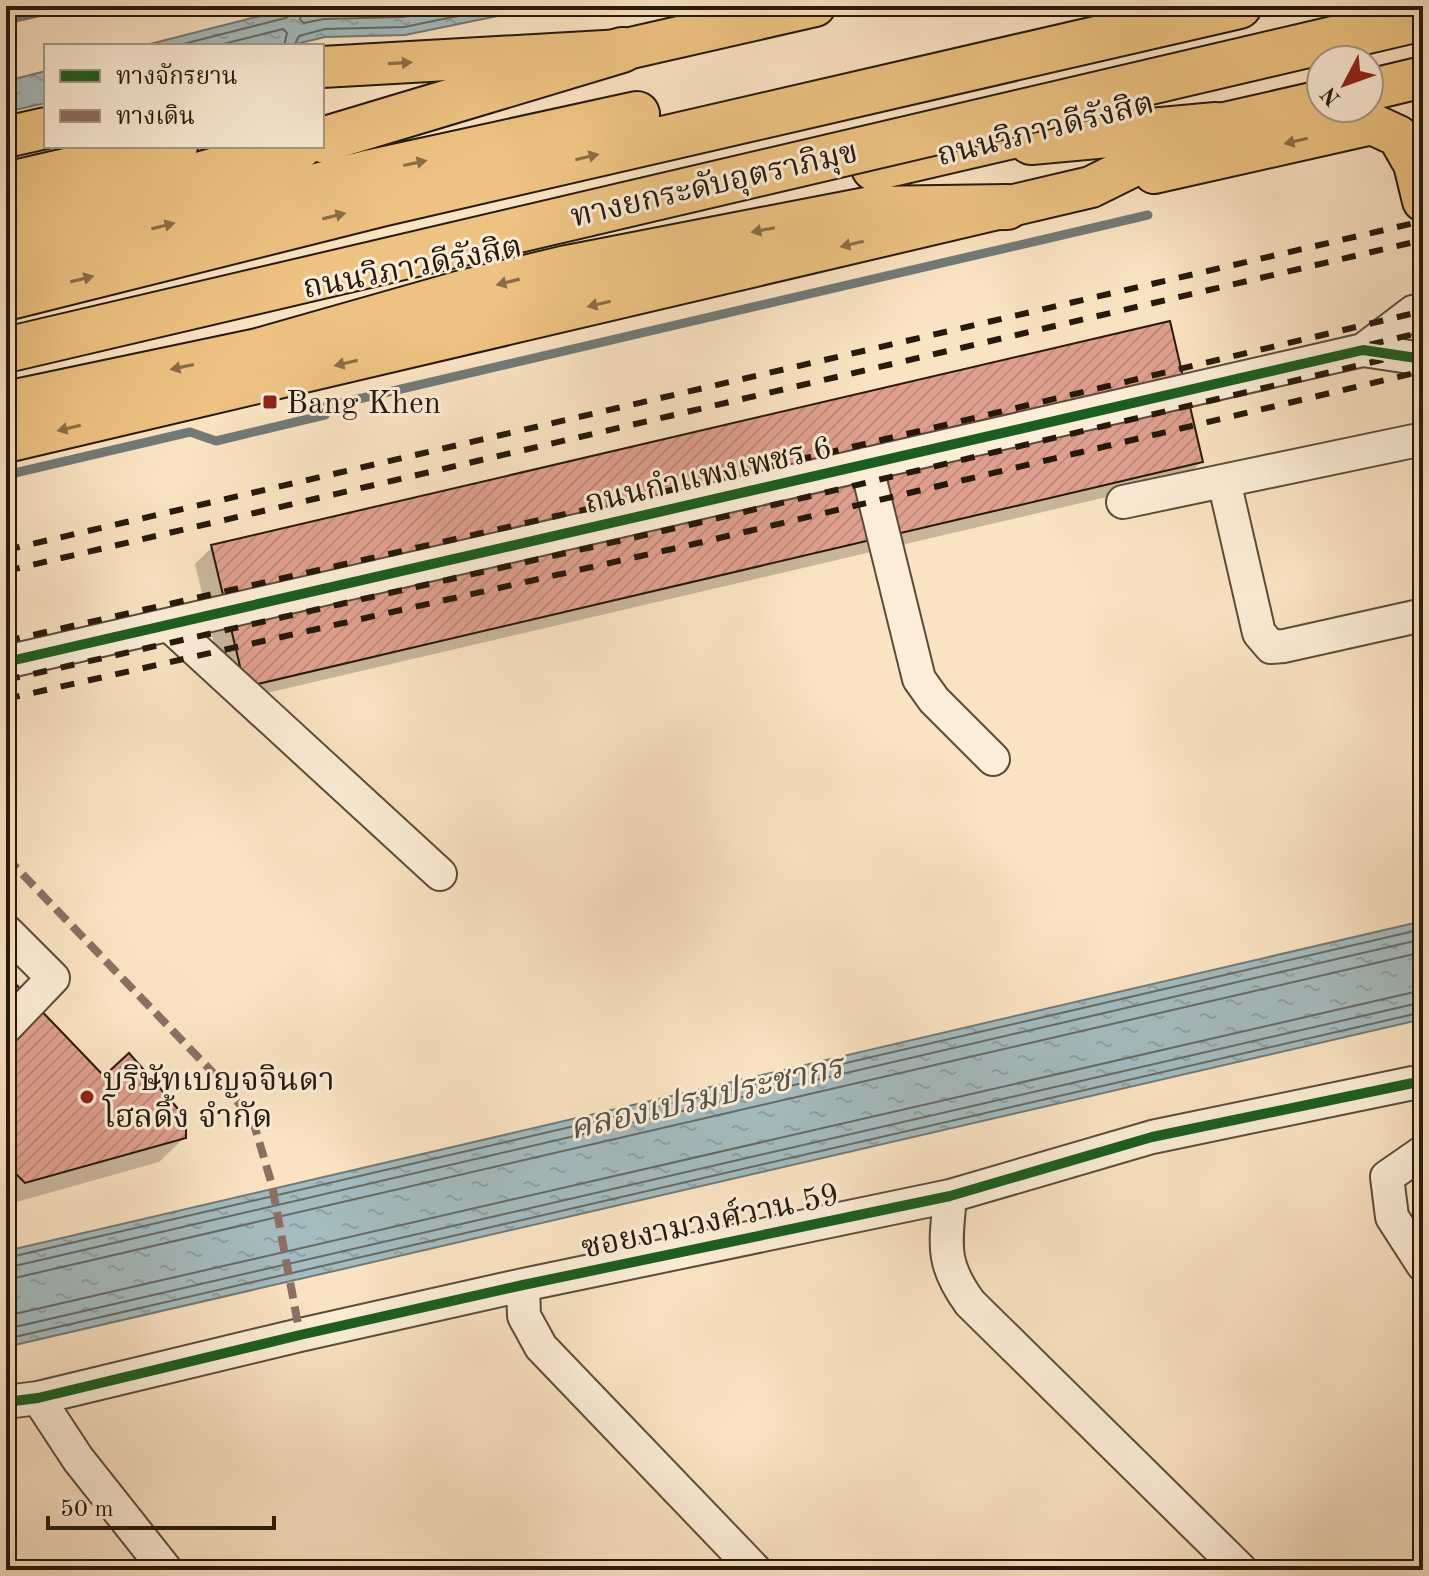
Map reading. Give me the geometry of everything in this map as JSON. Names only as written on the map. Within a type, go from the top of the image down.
[{"type":"highway","points":[[6,266],[367,173],[1133,6]]},
{"type":"highway","name":"ทางยกระดับอุตราภิมุข","points":[[6,298],[381,204],[1239,6]]},
{"type":"highway","name":"ทางยกระดับอุตราภิมุข","points":[[6,347],[1423,18]]},
{"type":"highway","name":"ถนนวิภาวดีรังสิต","points":[[6,347],[400,271],[971,147],[1423,34]]},
{"type":"highway","points":[[324,139],[622,50]]},
{"type":"highway","points":[[324,117],[447,103]]},
{"type":"highway","points":[[971,147],[1216,125]]},
{"type":"highway","points":[[6,185],[166,148]]},
{"type":"highway","points":[[6,230],[293,148]]},
{"type":"highway","points":[[6,404],[258,351],[462,293],[567,268],[871,209],[1007,207]]},
{"type":"main road","points":[[324,67],[622,50],[815,6]]},
{"type":"main road","points":[[1417,6],[1423,34]]},
{"type":"main road","points":[[1385,86],[1423,77]]},
{"type":"main road","name":"ถนนวิภาวดีรังสิต","points":[[6,442],[1091,187],[1216,125],[1305,105]]},
{"type":"main road","points":[[1091,187],[1372,124],[1398,136],[1414,164],[1423,201]]},
{"type":"main road","points":[[6,137],[44,128]]},
{"type":"street","name":"ถนนกำแพงเพชร 6","points":[[1363,350],[1413,312],[1423,310]]},
{"type":"street","name":"ถนนกำแพงเพชร 6","points":[[6,662],[1363,350],[1423,359]]},
{"type":"street","points":[[1123,502],[1423,439]]},
{"type":"street","points":[[866,464],[919,679],[934,700],[993,759]]},
{"type":"street","points":[[1224,481],[1259,633],[1271,647],[1423,615]]},
{"type":"street","points":[[169,625],[440,874]]},
{"type":"street","points":[[6,931],[53,978],[6,1027]]},
{"type":"street","name":"ซอยงามวงศ์วาน 59","points":[[6,1402],[38,1398],[523,1285],[950,1196],[1152,1137],[1420,1089]]},
{"type":"street","points":[[1423,1152],[1387,1177],[1392,1217],[1423,1265]]},
{"type":"street","points":[[950,1196],[946,1252],[954,1281],[970,1303],[1241,1570]]},
{"type":"street","points":[[523,1285],[524,1316],[541,1347],[755,1570]]},
{"type":"street","points":[[38,1398],[78,1459],[166,1570]]},
{"type":"water","points":[[299,6],[546,6],[405,35],[325,37],[295,44],[150,44]]},
{"type":"water","points":[[44,72],[44,103],[6,112],[6,81]]},
{"type":"water","name":"คลองเปรมประชากร","points":[[1423,921],[1423,1019],[6,1347],[6,1251]]},
{"type":"building","points":[[1170,321],[1203,462],[245,687],[211,545]]},
{"type":"building","name":"บริษัทเบญจจินดา โฮลดิ้ง จำกัด","points":[[6,974],[104,1076],[129,1053],[186,1118],[186,1138],[25,1183],[6,1164]]},
{"type":"waterway","points":[[6,20],[46,11],[45,6]]},
{"type":"waterway","points":[[6,475],[190,432],[216,441],[325,415],[324,407],[1148,215]]},
{"type":"railway","points":[[6,550],[1423,221]]},
{"type":"railway","points":[[6,571],[1423,240]]},
{"type":"railway","points":[[6,641],[680,488],[1423,311]]},
{"type":"railway","points":[[6,661],[685,507],[1423,332]]},
{"type":"railway","points":[[6,680],[689,525],[1423,350]]},
{"type":"railway","points":[[6,699],[694,544],[1423,371]]},
{"type":"marked path","points":[[6,857],[220,1080],[253,1121],[272,1185],[300,1335]]},
{"type":"cycle path","points":[[6,662],[1363,350],[1423,359]]},
{"type":"cycle path","points":[[6,1402],[38,1398],[523,1285],[950,1196],[1152,1137],[1423,1083]]},
{"type":"place","name":"Bang Khen","points":[[270,402]]},
{"type":"place","name":"บริษัทเบญจจินดา โฮลดิ้ง จำกัด","points":[[87,1097]]}]
